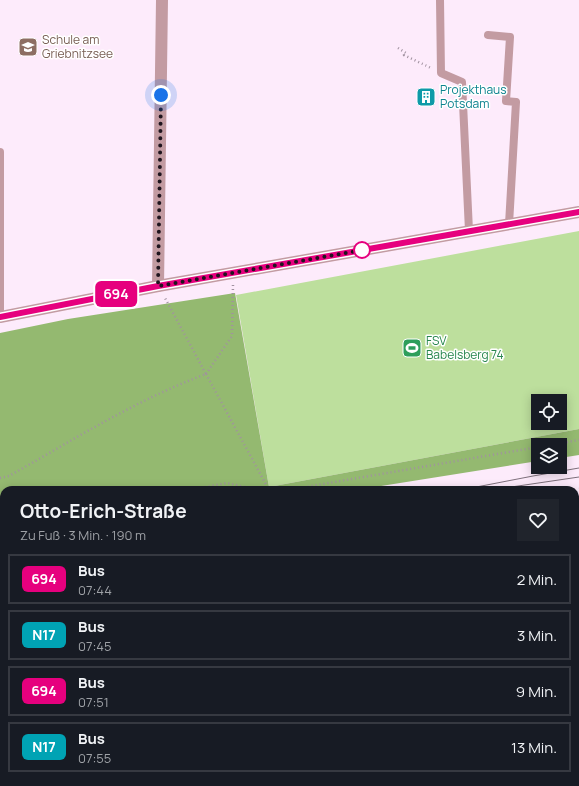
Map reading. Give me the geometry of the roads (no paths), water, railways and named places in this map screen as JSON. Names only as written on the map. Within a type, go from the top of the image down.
[{"type":"street","points":[[158,286],[162,0]]},
{"type":"street","points":[[0,317],[158,286],[579,212]]},
{"type":"lane","points":[[440,0],[441,73],[462,82],[469,231]]},
{"type":"lane","points":[[488,35],[510,37],[506,101],[516,102],[509,224]]},
{"type":"lane","points":[[0,152],[0,317]]},
{"type":"tram line","points":[[482,486],[579,468]]},
{"type":"tram line","points":[[518,486],[579,477]]},
{"type":"place","name":"Schule am Griebnitzsee","points":[[28,47]]},
{"type":"place","name":"Projekthaus Potsdam","points":[[426,97]]},
{"type":"place","name":"FSV Babelsberg 74","points":[[412,348]]}]
